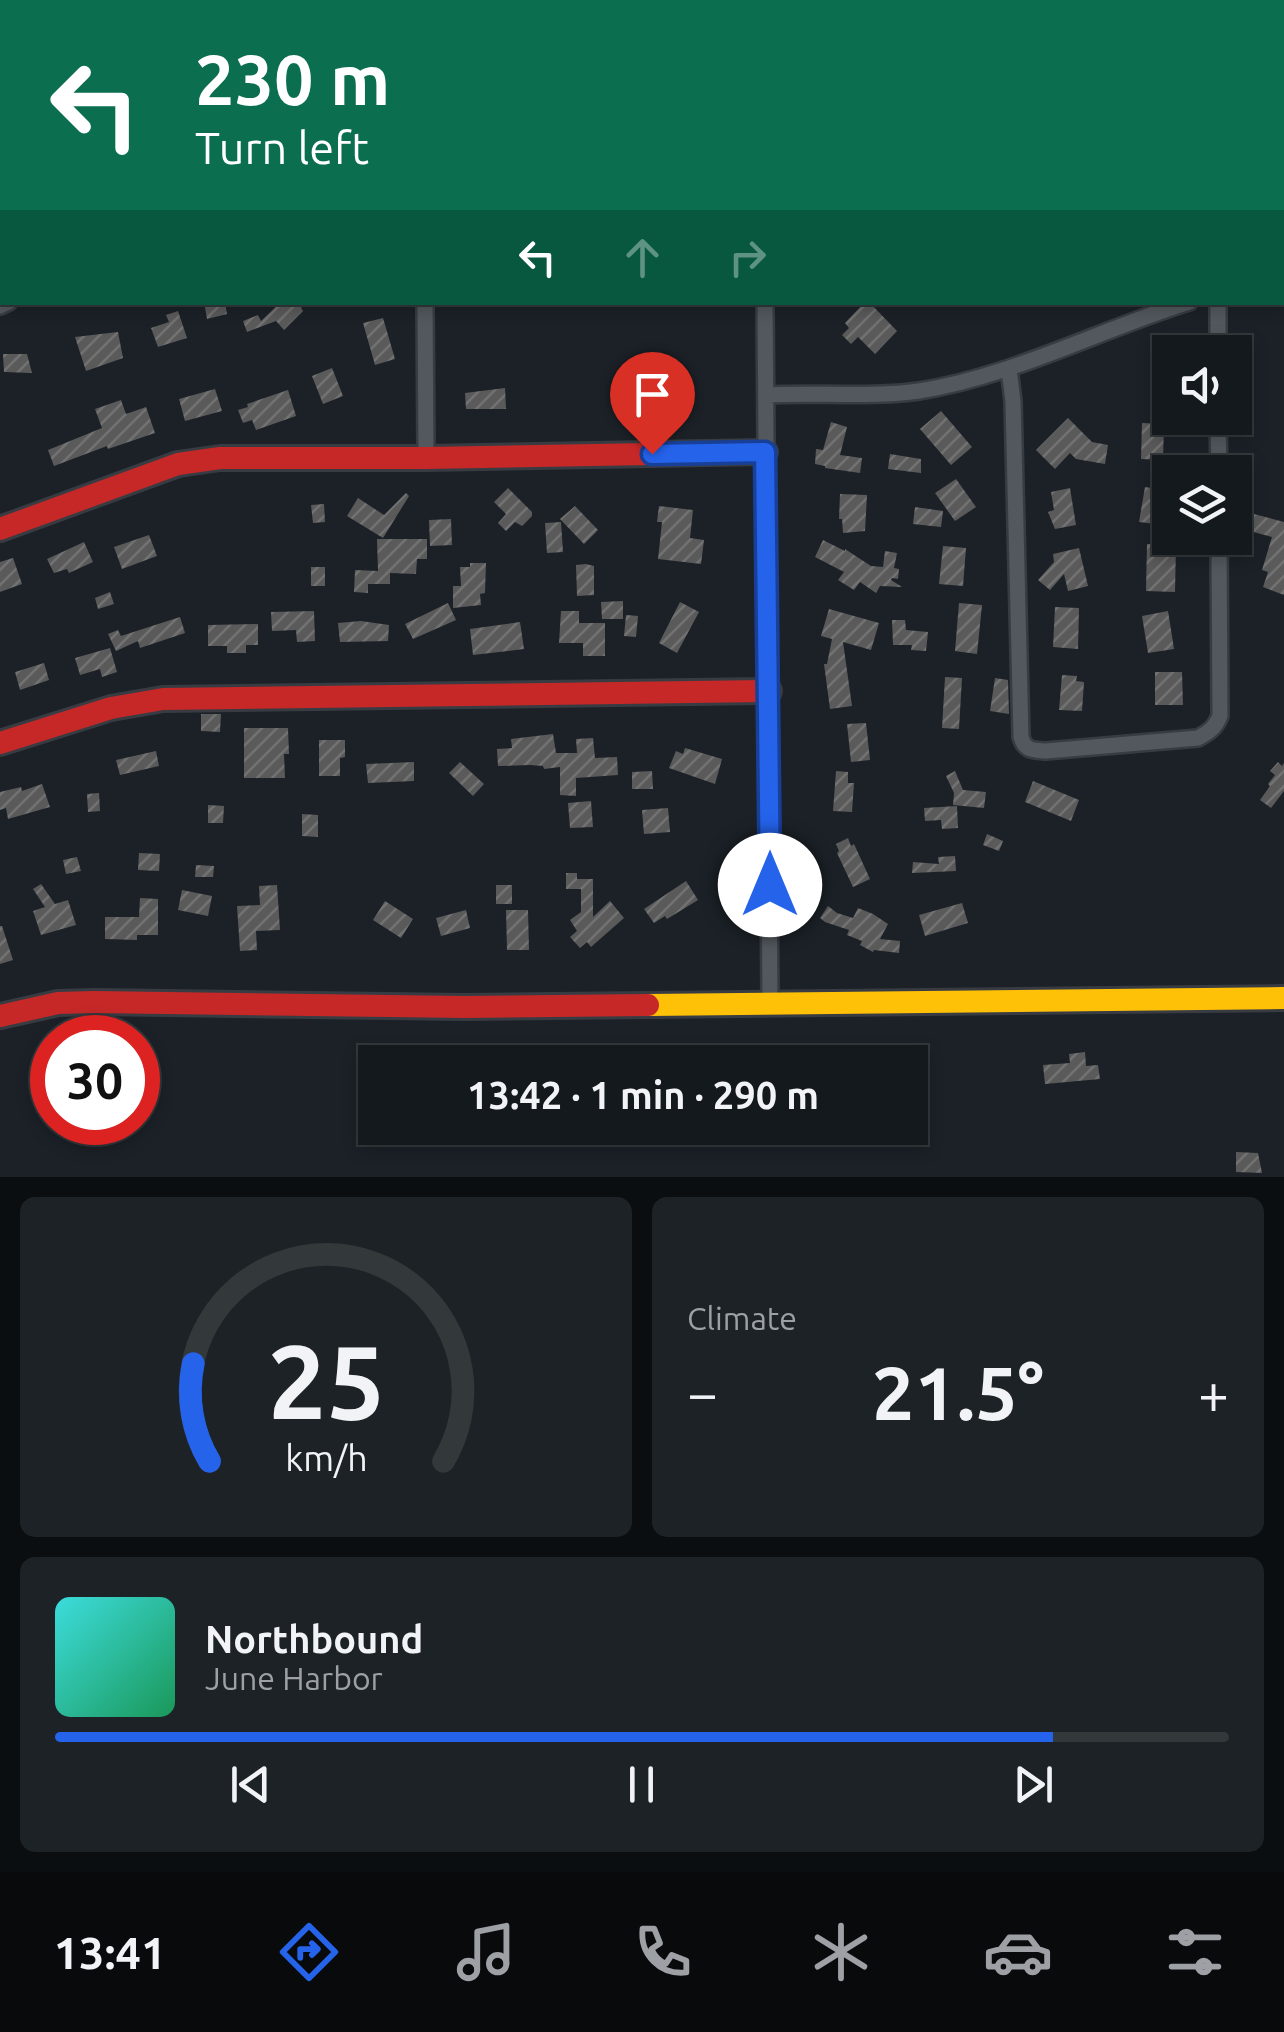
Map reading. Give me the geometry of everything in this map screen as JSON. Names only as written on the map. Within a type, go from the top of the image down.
[{"type":"street","points":[[424,305],[426,458]]},
{"type":"street","points":[[765,305],[770,1002]]},
{"type":"street","points":[[766,396],[918,391],[1008,369],[1179,305]]},
{"type":"street","points":[[1218,305],[1218,335]]},
{"type":"street","points":[[1008,369],[1013,401],[1023,745],[1030,750],[1046,751],[1198,738],[1210,732],[1220,716],[1219,555]]},
{"type":"street","points":[[0,528],[178,464],[220,458],[765,452]]},
{"type":"street","points":[[0,743],[111,708],[163,700],[769,691]]},
{"type":"street","points":[[0,1016],[45,1006],[94,1002],[464,1007],[1284,998]]},
{"type":"building","points":[[205,305],[226,305],[227,314],[207,319]]},
{"type":"building","points":[[278,305],[304,305],[284,330],[276,321],[247,332],[243,321],[258,315],[261,321]]},
{"type":"building","points":[[862,305],[872,305],[897,331],[875,354],[858,337],[851,344],[842,335],[849,328],[845,323]]},
{"type":"building","points":[[178,311],[187,338],[158,347],[151,328],[169,322],[166,315]]},
{"type":"building","points":[[383,318],[395,359],[375,365],[363,323]]},
{"type":"building","points":[[118,332],[123,358],[86,371],[75,337]]},
{"type":"building","points":[[3,354],[27,354],[32,373],[4,372]]},
{"type":"building","points":[[332,368],[343,396],[323,404],[312,376]]},
{"type":"building","points":[[505,388],[506,409],[466,409],[465,393]]},
{"type":"building","points":[[215,389],[222,411],[185,421],[179,399]]},
{"type":"building","points":[[288,390],[296,416],[256,430],[252,420],[243,423],[238,410]]},
{"type":"building","points":[[121,400],[126,414],[146,407],[155,433],[54,466],[48,450],[102,428],[95,409]]},
{"type":"building","points":[[941,411],[972,447],[951,465],[920,429]]},
{"type":"building","points":[[1068,418],[1092,442],[1108,445],[1105,464],[1076,459],[1070,453],[1055,469],[1036,450]]},
{"type":"building","points":[[831,422],[847,427],[840,455],[862,458],[860,473],[815,464],[816,449],[823,450]]},
{"type":"building","points":[[1142,423],[1152,423],[1152,435],[1164,435],[1163,455],[1141,459]]},
{"type":"building","points":[[890,454],[921,459],[921,473],[888,469]]},
{"type":"building","points":[[956,479],[976,507],[955,521],[935,493]]},
{"type":"building","points":[[1145,487],[1152,488],[1152,524],[1139,522]]},
{"type":"building","points":[[508,488],[532,516],[522,526],[515,522],[506,531],[498,523],[506,514],[494,502]]},
{"type":"building","points":[[1070,488],[1076,525],[1055,529],[1048,512],[1054,510],[1051,492]]},
{"type":"building","points":[[406,493],[409,496],[383,538],[347,516],[358,498],[384,515]]},
{"type":"building","points":[[840,494],[867,495],[865,531],[843,533]]},
{"type":"building","points":[[324,504],[325,522],[313,523],[311,505]]},
{"type":"building","points":[[575,506],[598,530],[584,544],[560,519]]},
{"type":"building","points":[[659,506],[693,510],[690,538],[704,540],[701,564],[658,559],[662,522],[657,522]]},
{"type":"building","points":[[915,507],[943,511],[941,527],[913,524]]},
{"type":"building","points":[[1252,514],[1284,522],[1284,595],[1263,587],[1268,572],[1262,570],[1272,537],[1252,532]]},
{"type":"building","points":[[451,519],[452,545],[430,546],[429,520]]},
{"type":"building","points":[[561,522],[563,552],[547,553],[545,523]]},
{"type":"building","points":[[149,535],[157,556],[122,569],[114,547]]},
{"type":"building","points":[[377,539],[427,539],[427,559],[417,559],[416,574],[390,573],[390,584],[368,584],[368,593],[354,592],[355,570],[378,571]]},
{"type":"building","points":[[823,540],[871,566],[883,567],[885,551],[897,553],[894,568],[899,569],[898,579],[891,580],[902,587],[880,586],[876,593],[860,582],[854,590],[838,580],[844,572],[815,557]]},
{"type":"building","points":[[84,542],[93,562],[69,573],[67,569],[54,573],[47,559]]},
{"type":"building","points":[[1147,544],[1152,544],[1152,555],[1176,555],[1175,592],[1146,591]]},
{"type":"building","points":[[943,546],[966,548],[963,586],[939,584]]},
{"type":"building","points":[[1079,548],[1088,586],[1068,591],[1064,574],[1050,590],[1038,580],[1054,562],[1053,554]]},
{"type":"building","points":[[13,558],[22,584],[0,592],[0,562]]},
{"type":"building","points":[[470,563],[486,563],[481,605],[453,608],[453,586],[461,586],[460,567],[470,567]]},
{"type":"building","points":[[576,565],[594,566],[594,595],[577,596]]},
{"type":"building","points":[[311,567],[325,567],[325,586],[311,586]]},
{"type":"building","points":[[110,592],[114,604],[98,609],[95,598]]},
{"type":"building","points":[[623,601],[623,619],[602,619],[601,602]]},
{"type":"building","points":[[680,602],[699,612],[677,653],[659,643]]},
{"type":"building","points":[[448,603],[456,620],[413,639],[405,624]]},
{"type":"building","points":[[959,603],[982,605],[977,654],[955,651]]},
{"type":"building","points":[[1055,607],[1079,608],[1078,649],[1053,647]]},
{"type":"building","points":[[829,609],[879,623],[871,650],[843,642],[852,706],[830,709],[824,664],[832,639],[821,636]]},
{"type":"building","points":[[314,611],[315,641],[297,642],[296,630],[272,631],[271,612]]},
{"type":"building","points":[[561,611],[579,611],[579,623],[605,623],[605,656],[583,656],[583,643],[559,643]]},
{"type":"building","points":[[1168,611],[1174,649],[1148,653],[1142,616]]},
{"type":"building","points":[[626,615],[638,616],[636,637],[624,636]]},
{"type":"building","points":[[180,617],[185,633],[140,648],[138,641],[116,651],[108,634],[118,630],[121,636]]},
{"type":"building","points":[[892,620],[905,620],[906,630],[928,632],[926,651],[911,650],[912,645],[893,645]]},
{"type":"building","points":[[520,622],[524,649],[473,655],[470,629]]},
{"type":"building","points":[[338,623],[389,625],[388,641],[340,642]]},
{"type":"building","points":[[258,624],[258,645],[246,645],[246,653],[227,653],[227,646],[208,646],[208,625]]},
{"type":"building","points":[[110,648],[117,672],[102,677],[100,669],[80,675],[75,658]]},
{"type":"building","points":[[44,663],[49,680],[20,690],[15,672]]},
{"type":"building","points":[[1155,672],[1182,672],[1183,705],[1155,705]]},
{"type":"building","points":[[1062,675],[1077,676],[1076,681],[1084,682],[1082,711],[1059,710]]},
{"type":"building","points":[[945,677],[962,678],[959,729],[942,728]]},
{"type":"building","points":[[995,678],[1008,680],[1009,714],[990,711]]},
{"type":"building","points":[[201,714],[221,714],[220,732],[201,731]]},
{"type":"building","points":[[866,723],[870,760],[851,762],[847,724]]},
{"type":"building","points":[[244,728],[288,728],[285,778],[244,778]]},
{"type":"building","points":[[553,734],[556,753],[577,753],[576,739],[593,738],[595,758],[617,757],[618,775],[576,778],[576,796],[560,795],[560,767],[498,766],[497,749],[512,748],[511,739]]},
{"type":"building","points":[[319,740],[345,740],[340,776],[319,776]]},
{"type":"building","points":[[685,748],[722,759],[715,784],[669,768],[676,751],[683,754]]},
{"type":"building","points":[[156,751],[159,766],[120,775],[116,760]]},
{"type":"building","points":[[414,762],[414,781],[368,783],[366,764]]},
{"type":"building","points":[[460,762],[484,784],[473,796],[449,773]]},
{"type":"building","points":[[1278,762],[1282,766],[1284,763],[1284,791],[1271,808],[1260,800],[1275,775],[1270,771]]},
{"type":"building","points":[[652,771],[653,789],[632,789],[632,772]]},
{"type":"building","points":[[836,771],[848,772],[848,783],[854,783],[852,812],[833,811]]},
{"type":"building","points":[[955,771],[963,790],[986,792],[984,808],[953,805],[954,793],[946,776]]},
{"type":"building","points":[[1033,781],[1079,800],[1071,821],[1025,802]]},
{"type":"building","points":[[42,784],[50,807],[8,819],[6,808],[0,810],[0,792],[21,787],[22,791]]},
{"type":"building","points":[[99,793],[100,811],[88,812],[87,794]]},
{"type":"building","points":[[591,801],[593,827],[570,828],[568,803]]},
{"type":"building","points":[[208,805],[224,806],[223,823],[208,823]]},
{"type":"building","points":[[957,806],[958,828],[942,829],[941,820],[925,821],[924,808]]},
{"type":"building","points":[[668,808],[670,832],[644,834],[642,810]]},
{"type":"building","points":[[302,814],[318,815],[318,837],[302,836]]},
{"type":"building","points":[[987,834],[1003,841],[999,851],[983,845]]},
{"type":"building","points":[[848,838],[870,879],[853,887],[836,844]]},
{"type":"building","points":[[139,853],[160,854],[159,871],[138,870]]},
{"type":"building","points":[[955,856],[956,871],[912,873],[913,862],[939,864],[938,857]]},
{"type":"building","points":[[77,857],[81,871],[66,874],[63,860]]},
{"type":"building","points":[[196,865],[214,866],[213,877],[195,877]]},
{"type":"building","points":[[566,873],[577,873],[577,879],[593,879],[593,917],[610,901],[624,918],[591,947],[587,942],[580,948],[570,937],[577,931],[570,920],[581,912],[581,889],[566,889]]},
{"type":"building","points":[[686,881],[698,900],[654,923],[644,909]]},
{"type":"building","points":[[41,884],[55,904],[68,900],[76,925],[41,935],[33,911],[45,907],[33,889]]},
{"type":"building","points":[[277,885],[280,930],[256,931],[257,950],[240,951],[237,906],[260,905],[259,886]]},
{"type":"building","points":[[496,885],[512,885],[512,904],[496,904]]},
{"type":"building","points":[[182,890],[212,896],[208,916],[178,910]]},
{"type":"building","points":[[140,898],[158,899],[158,935],[137,935],[137,940],[105,939],[105,917],[139,917]]},
{"type":"building","points":[[385,901],[413,919],[401,938],[373,920]]},
{"type":"building","points":[[962,903],[968,923],[925,936],[919,915]]},
{"type":"building","points":[[828,906],[853,918],[858,908],[873,914],[888,924],[880,939],[900,941],[899,953],[873,952],[860,945],[862,941],[847,935],[849,930],[825,922],[820,918]]},
{"type":"building","points":[[466,910],[470,928],[441,936],[436,918]]},
{"type":"building","points":[[506,910],[528,910],[529,950],[507,950]]},
{"type":"building","points":[[0,926],[13,960],[0,964]]},
{"type":"building","points":[[1085,1052],[1086,1066],[1098,1065],[1100,1079],[1045,1084],[1043,1065],[1070,1063],[1069,1054]]},
{"type":"building","points":[[1236,1152],[1258,1153],[1262,1173],[1236,1172]]},
{"type":"traffic: slow","points":[[648,1005],[1284,998]]},
{"type":"traffic: jam","points":[[0,529],[178,464],[220,458],[765,452]]},
{"type":"traffic: jam","points":[[0,743],[111,708],[163,699],[769,691]]},
{"type":"traffic: jam","points":[[0,1016],[58,1003],[94,1002],[648,1005]]},
{"type":"route","points":[[652,454],[765,452],[770,885]]}]
